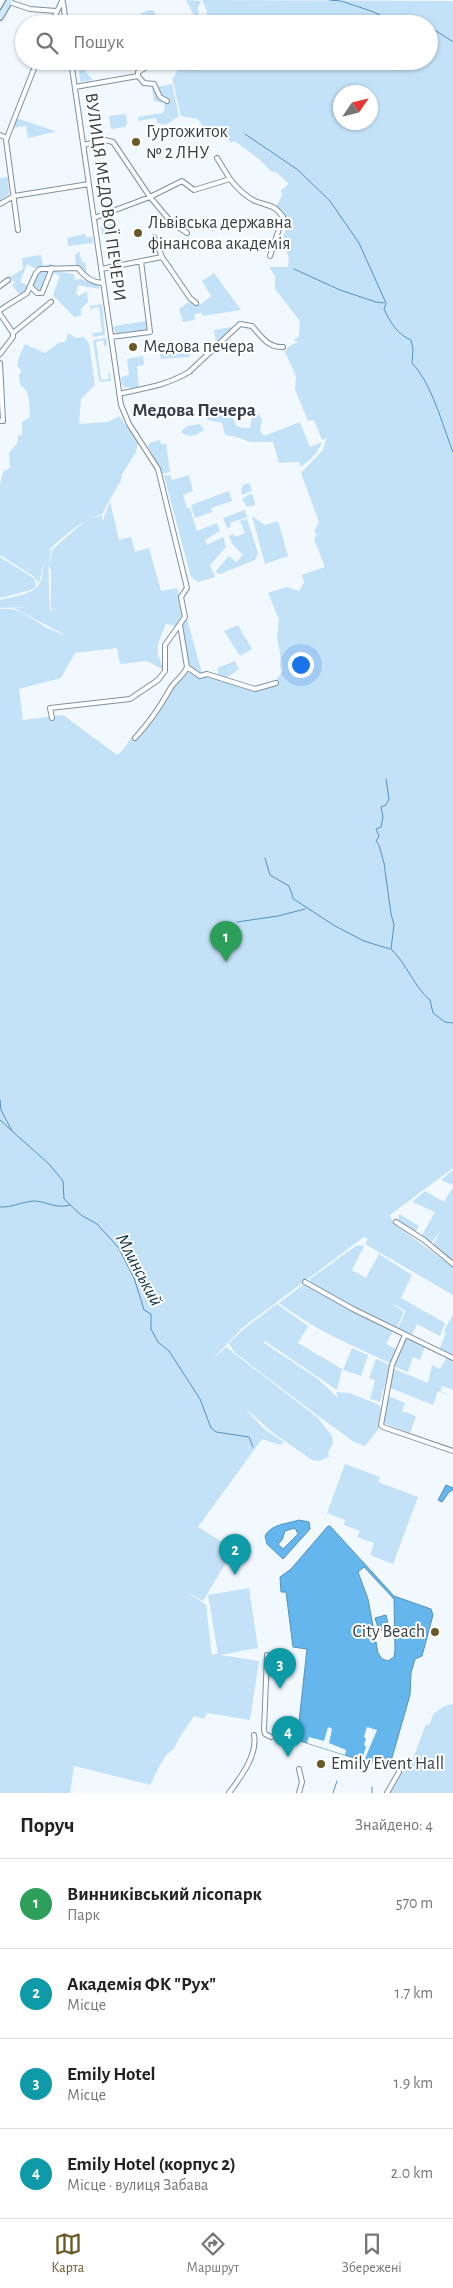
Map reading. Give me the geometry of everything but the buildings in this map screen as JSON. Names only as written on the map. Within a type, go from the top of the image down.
[{"type":"main road","points":[[0,17],[9,1]]},
{"type":"street","points":[[9,1],[30,9],[56,11]]},
{"type":"street","points":[[54,15],[62,1]]},
{"type":"street","points":[[62,1],[64,15]]},
{"type":"street","points":[[18,230],[7,138],[33,70]]},
{"type":"street","name":"ВУЛИЦЯ МЕДОВОЇ ПЕЧЕРИ","points":[[72,70],[119,394],[126,418],[158,469],[188,588],[181,597],[185,615],[180,625],[187,667]]},
{"type":"street","points":[[138,76],[138,72],[142,70]]},
{"type":"street","points":[[75,87],[138,76]]},
{"type":"street","points":[[138,76],[144,83],[154,84],[160,97],[167,101]]},
{"type":"street","points":[[0,135],[7,138]]},
{"type":"street","points":[[83,145],[105,140],[113,142],[150,197],[172,223],[187,233]]},
{"type":"street","points":[[216,158],[230,179],[248,198],[268,203],[283,217],[270,256]]},
{"type":"street","points":[[94,218],[150,197],[182,182],[194,190],[230,179]]},
{"type":"street","points":[[0,204],[14,196],[89,184]]},
{"type":"street","points":[[154,237],[162,257],[190,298],[196,303]]},
{"type":"street","points":[[101,269],[162,257]]},
{"type":"street","points":[[111,337],[150,332],[141,261]]},
{"type":"street","points":[[30,286],[37,293],[42,293],[52,268]]},
{"type":"street","points":[[0,310],[27,293],[38,270],[78,268],[84,276],[100,284],[103,283]]},
{"type":"street","points":[[0,286],[8,280]]},
{"type":"street","points":[[0,354],[11,340],[13,333],[51,302]]},
{"type":"street","points":[[0,314],[13,333]]},
{"type":"street","points":[[119,394],[155,388],[179,378],[240,324],[252,326],[267,343],[275,347],[283,347]]},
{"type":"street","points":[[0,363],[3,421],[0,421]]},
{"type":"street","points":[[52,718],[50,708],[130,699],[158,680],[165,671],[165,645],[180,625]]},
{"type":"street","points":[[135,738],[160,708],[171,688],[183,676],[187,667],[200,676],[207,674],[255,689],[276,683]]},
{"type":"street","points":[[396,1222],[424,1240],[453,1264]]},
{"type":"street","points":[[304,1282],[453,1358]]},
{"type":"street","points":[[405,1335],[392,1365],[381,1425],[453,1451]]},
{"type":"street","points":[[266,1655],[264,1730],[271,1737]]},
{"type":"street","points":[[229,1793],[250,1759],[256,1741],[254,1736]]},
{"type":"street","points":[[280,1738],[293,1740]]},
{"type":"street","points":[[299,1769],[302,1782],[299,1793]]},
{"type":"street","points":[[387,1793],[398,1772]]},
{"type":"shaded area","points":[[186,0],[201,1],[198,7],[199,15],[194,15]]},
{"type":"shaded area","points":[[202,0],[453,1],[453,1168],[390,1215],[394,1224],[453,1267],[453,1295],[365,1244],[368,1239],[364,1237],[242,1328],[212,1360],[226,1347],[318,1418],[332,1436],[333,1443],[328,1452],[329,1457],[319,1461],[312,1460],[272,1432],[243,1406],[264,1429],[284,1442],[281,1445],[262,1439],[198,1527],[234,1549],[203,1601],[184,1590],[206,1605],[212,1656],[213,1654],[218,1654],[208,1595],[249,1588],[258,1648],[220,1655],[259,1661],[250,1720],[207,1713],[204,1719],[194,1716],[174,1749],[166,1755],[150,1785],[74,1766],[70,1793],[0,1793],[0,609],[14,610],[25,614],[62,635],[61,639],[63,634],[14,608],[28,607],[0,608],[0,600],[26,594],[37,587],[40,582],[42,576],[44,561],[39,583],[33,576],[0,555],[0,485],[3,472],[10,468],[9,453],[17,443],[19,435],[22,435],[22,422],[30,417],[28,395],[20,385],[19,375],[22,371],[17,366],[25,344],[45,353],[60,342],[65,342],[68,333],[76,338],[84,337],[89,343],[95,385],[81,399],[79,424],[108,422],[119,416],[138,442],[136,452],[121,476],[122,478],[102,514],[89,519],[102,515],[102,522],[110,501],[119,540],[131,537],[135,552],[149,548],[161,591],[177,588],[184,611],[176,626],[166,624],[160,637],[158,652],[164,670],[147,661],[120,664],[117,648],[75,653],[61,678],[19,689],[23,720],[63,715],[117,755],[124,749],[133,735],[151,718],[177,681],[191,669],[188,666],[181,624],[187,619],[202,673],[219,676],[217,668],[235,661],[239,669],[226,678],[255,688],[275,682],[283,670],[277,637],[279,620],[268,593],[287,587],[299,591],[304,582],[302,575],[325,567],[314,539],[317,534],[314,532],[319,522],[301,473],[322,451],[327,438],[322,440],[314,420],[308,421],[295,390],[296,376],[285,352],[288,347],[299,341],[293,341],[299,336],[300,321],[275,289],[275,276],[269,267],[288,267],[288,254],[283,242],[285,230],[290,221],[276,207],[282,196],[281,190],[289,184],[235,141],[231,143],[222,131],[210,138],[198,119],[181,116],[173,78],[178,70],[438,70],[438,15],[206,15],[207,11]],"holes":[[[85,521],[53,549],[49,564],[52,549],[48,551]],[[49,564],[51,572],[51,609],[58,610],[50,610]]]},
{"type":"shaded area","points":[[150,10],[154,11],[156,15],[141,15],[141,13]]},
{"type":"shaded area","points":[[79,70],[86,70],[93,80],[80,82]]},
{"type":"shaded area","points":[[172,84],[179,116],[166,125],[157,123],[156,118],[138,121],[138,117],[162,113],[165,109],[164,103],[154,101],[152,88]]},
{"type":"shaded area","points":[[126,114],[127,124],[125,127],[111,129],[109,116]]},
{"type":"shaded area","points":[[16,118],[55,132],[28,138],[26,126],[13,128]]},
{"type":"shaded area","points":[[8,177],[9,194],[0,200],[0,178]]},
{"type":"shaded area","points":[[117,223],[118,233],[102,235],[101,226]]},
{"type":"shaded area","points":[[85,234],[86,237],[92,237],[93,243],[68,246],[67,238]]},
{"type":"shaded area","points":[[78,247],[82,262],[85,262],[87,275],[76,265],[75,255],[79,252]]},
{"type":"shaded area","points":[[41,255],[43,266],[51,264],[51,266],[34,268],[27,264],[20,282],[28,286],[25,292],[20,295],[12,285],[15,283],[10,277],[23,269],[22,258]]},
{"type":"shaded area","points":[[51,269],[41,293],[37,293],[32,286],[38,273]]},
{"type":"shaded area","points":[[54,271],[74,274],[75,280],[80,279],[99,285],[99,289],[78,285],[76,293],[79,296],[87,291],[88,302],[81,309],[81,316],[74,317],[53,295],[60,276],[54,273]]},
{"type":"shaded area","points":[[214,273],[241,310],[202,316],[202,313],[194,314],[195,320],[183,322],[179,309],[190,301],[195,305],[201,304],[211,296],[202,281]]},
{"type":"shaded area","points":[[102,304],[105,335],[93,337],[92,333],[102,332],[99,307],[92,308],[91,312],[90,306]]},
{"type":"shaded area","points":[[147,321],[148,330],[115,335],[114,326]]},
{"type":"shaded area","points":[[231,327],[232,330],[218,343],[216,342],[214,330]]},
{"type":"shaded area","points":[[106,338],[107,345],[104,346],[103,340],[96,342],[101,380],[109,379],[108,373],[110,373],[111,381],[101,382],[99,380],[93,340]]},
{"type":"shaded area","points":[[186,340],[190,357],[161,359],[158,349]]},
{"type":"shaded area","points":[[143,356],[144,365],[137,366],[139,388],[124,387],[121,377],[129,375],[127,359]]},
{"type":"shaded area","points":[[258,414],[262,419],[260,430],[264,436],[300,422],[310,447],[322,442],[318,450],[301,467],[299,462],[279,463],[273,442],[250,442],[225,435],[222,423],[208,420],[204,416],[232,415],[236,426],[250,428],[252,415]]},
{"type":"shaded area","points":[[200,424],[204,430],[197,434],[189,436],[182,433],[182,430],[188,426]]},
{"type":"shaded area","points":[[160,440],[161,444],[166,444],[170,472],[162,474],[169,500],[160,469],[148,446],[150,443]]},
{"type":"shaded area","points":[[170,475],[172,480],[189,475],[193,491],[183,495],[187,508],[190,508],[197,531],[217,523],[220,531],[205,540],[207,545],[223,537],[226,547],[210,565],[215,577],[198,582],[191,577],[164,476]]},
{"type":"shaded area","points":[[249,483],[252,491],[242,495],[241,489],[243,485]]},
{"type":"shaded area","points":[[229,491],[232,501],[211,508],[212,512],[195,518],[191,505]]},
{"type":"shaded area","points":[[250,494],[253,495],[255,505],[247,507],[242,499]]},
{"type":"shaded area","points":[[245,510],[247,517],[230,523],[231,527],[227,528],[223,518]]},
{"type":"shaded area","points":[[252,516],[265,525],[278,521],[288,556],[265,564]]},
{"type":"shaded area","points":[[247,519],[258,553],[255,560],[220,574],[215,572],[229,556],[236,562],[243,555],[232,544],[229,536],[234,534],[235,537],[245,533],[240,521]]},
{"type":"shaded area","points":[[0,557],[35,579],[36,587],[0,598]]},
{"type":"shaded area","points":[[238,625],[252,649],[240,656],[224,631]]},
{"type":"shaded area","points":[[453,1170],[453,1185],[441,1180]]},
{"type":"shaded area","points":[[453,1187],[453,1263],[433,1245],[440,1231],[431,1244],[421,1237],[435,1212],[412,1202],[425,1191],[444,1202]]},
{"type":"shaded area","points":[[399,1214],[419,1226],[415,1233],[398,1222]]},
{"type":"shaded area","points":[[357,1245],[364,1246],[352,1270],[366,1278],[379,1254],[412,1275],[401,1298],[445,1323],[440,1336],[417,1324],[411,1337],[397,1330],[406,1311],[390,1303],[404,1312],[396,1329],[310,1283],[310,1279]]},
{"type":"shaded area","points":[[304,1284],[393,1331],[386,1344],[396,1349],[390,1363],[319,1329],[279,1303]]},
{"type":"shaded area","points":[[277,1304],[308,1326],[298,1343],[342,1369],[337,1390],[265,1341],[264,1343],[318,1379],[338,1398],[336,1392],[350,1393],[379,1405],[381,1409],[378,1423],[380,1427],[365,1446],[354,1442],[234,1352],[229,1343],[245,1328]]},
{"type":"shaded area","points":[[453,1314],[453,1357],[439,1350],[446,1333],[444,1331]]},
{"type":"shaded area","points":[[406,1338],[425,1346],[420,1360],[413,1357],[408,1372],[393,1366]]},
{"type":"shaded area","points":[[352,1348],[368,1355],[361,1376],[343,1370]]},
{"type":"shaded area","points":[[447,1357],[453,1360],[453,1390],[443,1386],[440,1391],[453,1397],[438,1391],[433,1405],[388,1387],[394,1369],[428,1383],[432,1365],[440,1369]]},
{"type":"shaded area","points":[[376,1359],[390,1365],[380,1402],[370,1399],[375,1380],[369,1378]]},
{"type":"shaded area","points":[[386,1395],[405,1403],[402,1411],[416,1416],[410,1433],[381,1422]]},
{"type":"shaded area","points":[[345,1464],[380,1477],[378,1482],[418,1497],[393,1564],[370,1555],[374,1543],[357,1537],[360,1531],[344,1525],[345,1520],[327,1513]]},
{"type":"shaded area","points":[[453,1704],[453,1793],[388,1793],[404,1770],[410,1766],[426,1724],[429,1725],[434,1713],[445,1706]]},
{"type":"water","points":[[446,1485],[453,1488],[453,1490],[449,1492],[442,1502],[438,1500]]},
{"type":"water","points":[[299,1520],[309,1522],[310,1529],[283,1559],[267,1544],[265,1536],[275,1527]],"holes":[[[295,1528],[298,1534],[283,1549],[278,1544],[282,1540],[285,1531]]]},
{"type":"water","points":[[330,1526],[394,1596],[431,1609],[433,1615],[422,1656],[415,1659],[411,1673],[410,1695],[391,1761],[364,1761],[297,1740],[307,1649],[293,1647],[286,1592],[281,1592],[280,1577],[291,1569]],"holes":[[[364,1567],[394,1599],[395,1650],[394,1657],[388,1661],[382,1659],[378,1653],[368,1599],[358,1572]]]},
{"type":"water","points":[[386,1615],[389,1628],[379,1631],[375,1618]]},
{"type":"pier","points":[[328,1727],[332,1729],[329,1743],[346,1750],[345,1755],[307,1743],[309,1737],[324,1741]]},
{"type":"pier","points":[[367,1727],[377,1730],[364,1761],[362,1760],[366,1738],[364,1737]]},
{"type":"waterway","points":[[329,0],[341,1],[380,15]]},
{"type":"waterway","points":[[438,32],[453,42]]},
{"type":"waterway","points":[[245,134],[298,170],[330,201],[359,243],[386,303],[384,309],[386,314],[398,331],[411,340],[413,349],[412,363],[431,393],[453,452]]},
{"type":"waterway","points":[[294,269],[340,290],[384,303]]},
{"type":"waterway","points":[[386,779],[389,799],[386,805],[381,807],[383,817],[381,827],[376,829],[379,836],[376,841],[384,863],[394,925],[391,949],[402,961],[419,989],[430,1000],[433,1013],[445,1022],[453,1023]]},
{"type":"waterway","points":[[265,858],[270,875],[289,886],[293,897]]},
{"type":"waterway","points":[[292,898],[335,926],[364,941],[390,949]]},
{"type":"waterway","points":[[237,922],[278,916],[305,909]]},
{"type":"waterway","name":"Млинський","points":[[0,1100],[1,1110],[12,1131],[49,1164],[63,1181],[64,1199],[81,1215],[97,1224],[118,1247],[134,1278],[144,1310],[151,1314],[151,1329],[158,1342],[169,1351],[200,1399],[211,1428],[216,1432],[249,1437],[253,1447]]},
{"type":"waterway","name":"Млинський","points":[[0,1120],[11,1130]]},
{"type":"waterway","points":[[0,1207],[35,1201],[56,1206],[70,1205]]},
{"type":"waterway","points":[[333,1793],[337,1781]]},
{"type":"waterway","points":[[372,1787],[372,1793]]},
{"type":"place","name":"Гуртожиток № 2 ЛНУ","points":[[136,142]]},
{"type":"place","name":"Львівська державна фінансова академія","points":[[138,233]]},
{"type":"place","name":"Медова печера","points":[[133,347]]},
{"type":"place","name":"Винниківський лісопарк","points":[[226,962]]},
{"type":"place","name":"Академія ФК \"Рух\"","points":[[235,1575]]},
{"type":"place","name":"City Beach","points":[[435,1632]]},
{"type":"place","name":"Emily Hotel","points":[[280,1689]]},
{"type":"place","name":"Emily Hotel (корпус 2)","points":[[288,1757]]},
{"type":"place","name":"Emily Event Hall","points":[[321,1764]]},
{"type":"district","name":"Медова Печера","points":[[194,410]]}]
